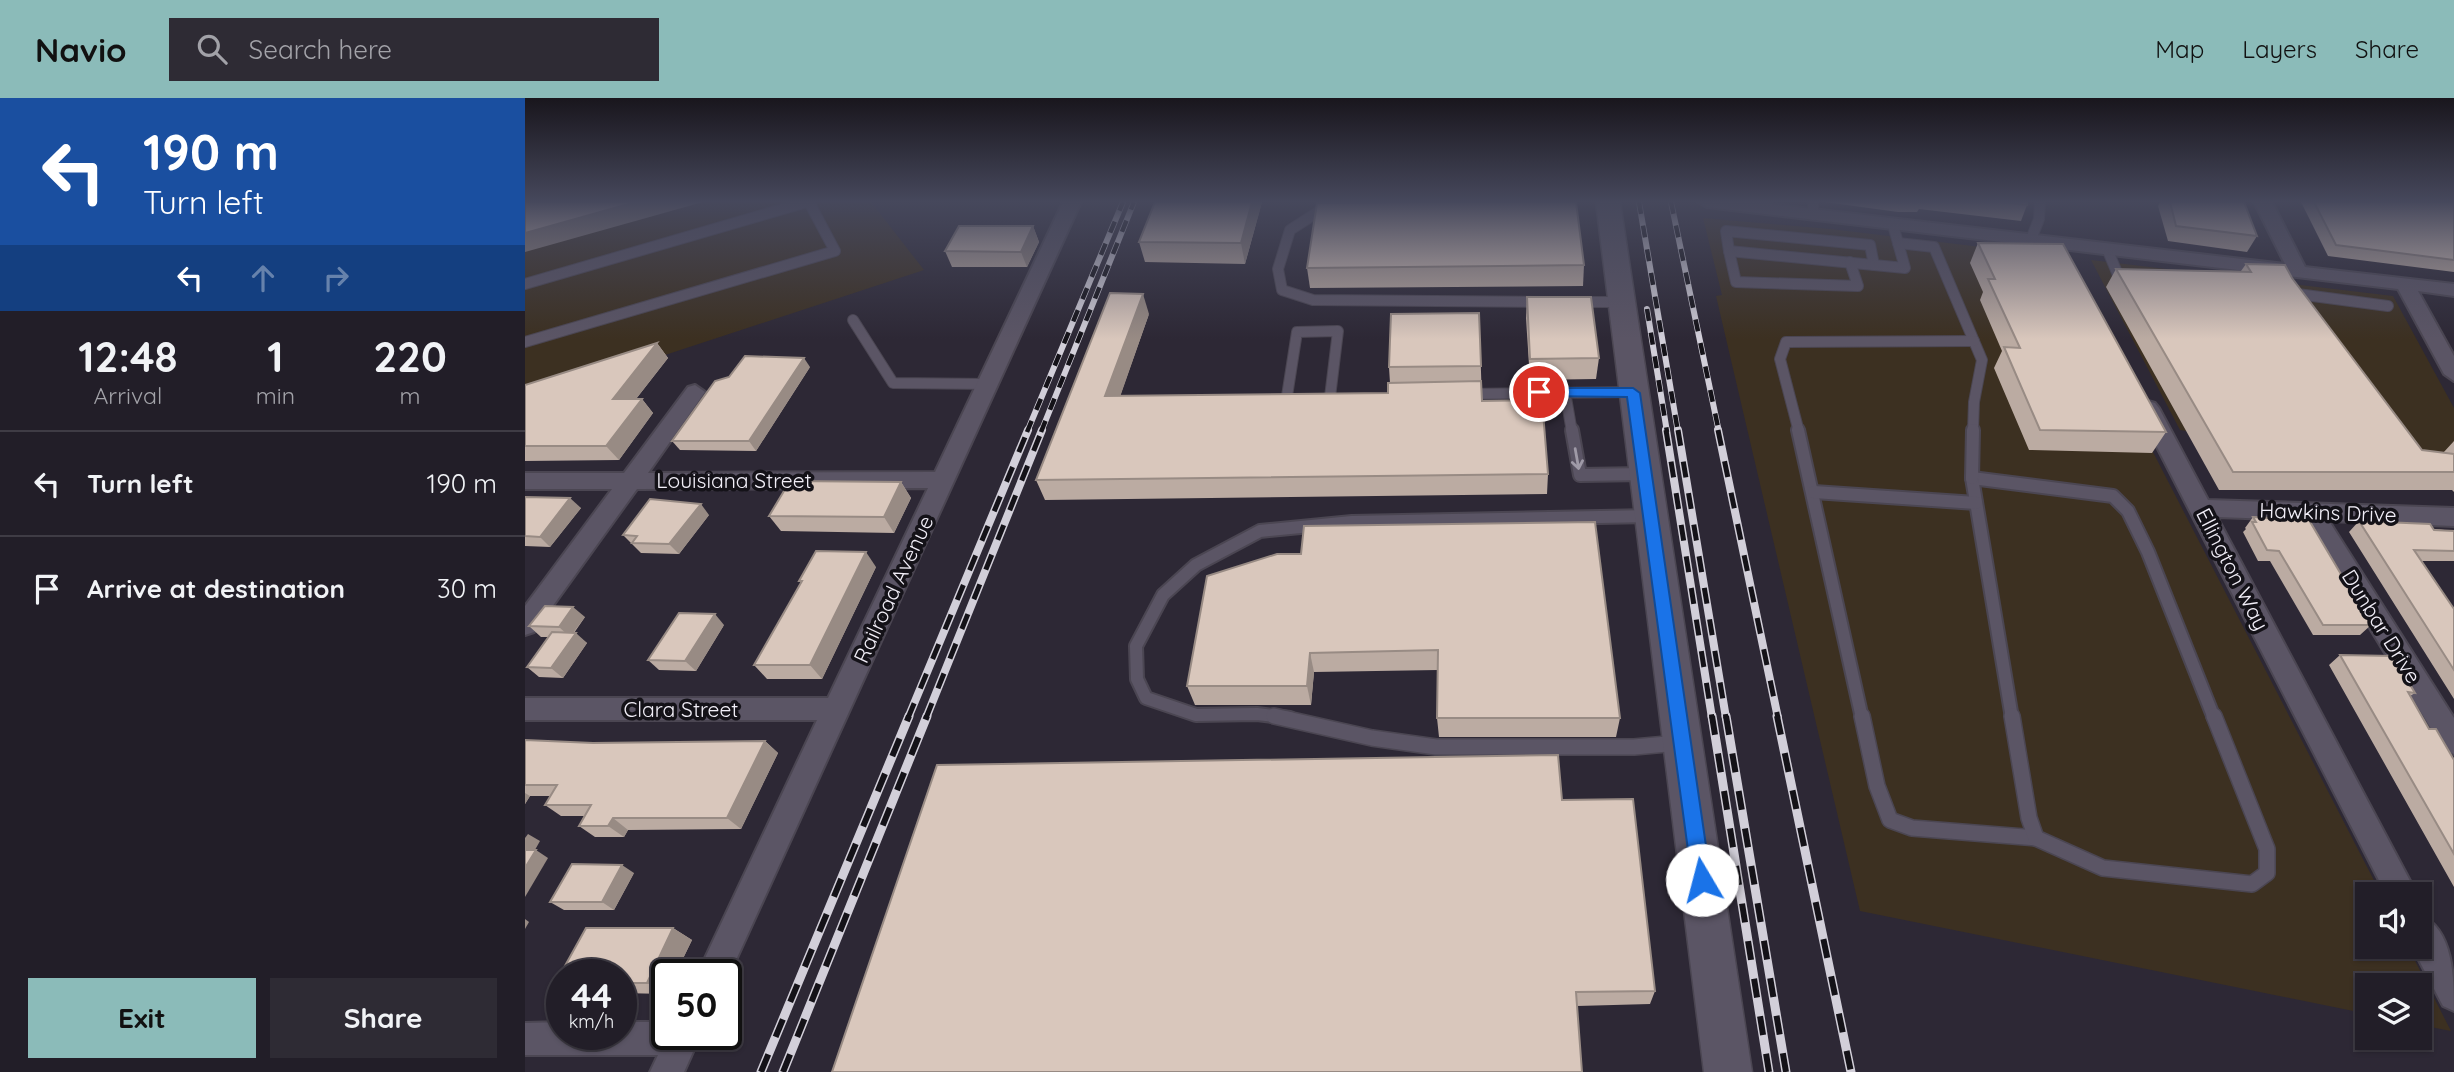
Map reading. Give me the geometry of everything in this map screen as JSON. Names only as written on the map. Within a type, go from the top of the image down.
[{"type":"main road","points":[[1614,247],[1728,1072]]},
{"type":"street","name":"Railroad Avenue","points":[[720,959],[1051,247]]},
{"type":"street","points":[[2063,247],[2075,269]]},
{"type":"street","points":[[2075,247],[2285,277],[2454,290]]},
{"type":"street","points":[[2276,247],[2285,277]]},
{"type":"street","points":[[2406,285],[2454,374]]},
{"type":"street","name":"Ellington Way","points":[[2138,388],[2396,882]]},
{"type":"street","points":[[525,625],[695,392]]},
{"type":"street","name":"Louisiana Street","points":[[525,481],[943,480]]},
{"type":"street","name":"Hawkins Drive","points":[[2201,508],[2454,517]]},
{"type":"street","name":"Dunbar Drive","points":[[2311,512],[2454,742]]},
{"type":"street","name":"Clara Street","points":[[525,709],[837,709]]},
{"type":"street","points":[[2432,953],[2454,995]]},
{"type":"street","points":[[525,1039],[651,1037]]},
{"type":"street","points":[[667,1072],[677,1050]]},
{"type":"lane","points":[[525,284],[651,247]]},
{"type":"lane","points":[[525,342],[835,251],[833,247]]},
{"type":"lane","points":[[1284,247],[1277,269],[1282,290],[1313,300],[1449,304],[1621,302]]},
{"type":"lane","points":[[1728,247],[1737,282],[1858,286],[1850,262]]},
{"type":"lane","points":[[1870,247],[1874,265]]},
{"type":"lane","points":[[1729,251],[1905,268],[1900,247]]},
{"type":"lane","points":[[1934,247],[1982,360],[1974,402],[1972,478],[2029,818],[2036,838]]},
{"type":"lane","points":[[2108,251],[2118,275],[2145,276]]},
{"type":"lane","points":[[2285,277],[2286,293],[2388,306]]},
{"type":"lane","points":[[853,320],[893,383],[987,384]]},
{"type":"lane","points":[[1286,396],[1297,332],[1338,331],[1325,396],[1344,396]]},
{"type":"lane","points":[[1972,478],[2096,493],[2121,502],[2148,552],[2267,849],[2267,873],[2252,884],[2103,868],[2036,838],[1912,828],[1890,820],[1877,786],[1814,492],[1780,359],[1786,342],[1974,341]]},
{"type":"lane","points":[[1565,392],[1580,475],[1645,474]]},
{"type":"lane","points":[[1454,394],[1633,393]]},
{"type":"lane","points":[[1814,492],[1976,503]]},
{"type":"lane","points":[[1651,516],[1352,522],[1259,531],[1196,565],[1163,595],[1136,646],[1137,679],[1146,698],[1196,715],[1257,714],[1294,718],[1372,738],[1436,747],[1634,747],[1682,743]]},
{"type":"shaded area","points":[[525,247],[906,247],[924,270],[525,401]]},
{"type":"shaded area","points":[[1710,247],[1985,247],[2048,255],[2058,268],[2375,882],[2355,882],[2355,959],[2414,959],[2421,973],[2355,973],[2355,1011],[1860,911],[1716,296],[1722,295]]},
{"type":"shaded area","points":[[2091,260],[2393,296],[2454,408],[2454,471],[2180,430]]},
{"type":"shaded area","points":[[2432,994],[2451,1031],[2432,1027]]},
{"type":"building","points":[[947,247],[1023,247],[1021,252],[945,251]]},
{"type":"building","points":[[1310,247],[1582,247],[1584,265],[1307,268]]},
{"type":"building","points":[[1980,247],[2065,247],[2166,432],[2040,430],[2004,347],[2020,348],[1988,279],[1995,279]]},
{"type":"building","points":[[2355,247],[2454,247],[2454,260]]},
{"type":"building","points":[[2246,264],[2285,265],[2292,278],[2422,450],[2454,454],[2454,472],[2233,472],[2116,269],[2251,272]]},
{"type":"building","points":[[1110,293],[1143,294],[1105,396],[1388,393],[1388,383],[1481,381],[1482,401],[1542,400],[1548,474],[1036,480]]},
{"type":"building","points":[[1527,297],[1591,297],[1599,358],[1530,359]]},
{"type":"building","points":[[1479,313],[1481,366],[1389,367],[1391,314]]},
{"type":"building","points":[[657,343],[613,399],[642,399],[606,446],[525,446],[525,385]]},
{"type":"building","points":[[745,356],[804,358],[749,441],[672,441],[715,381],[729,377]]},
{"type":"building","points":[[790,481],[901,482],[884,517],[769,516]]},
{"type":"building","points":[[525,497],[570,498],[540,537],[525,536]]},
{"type":"building","points":[[650,499],[701,504],[669,544],[632,543],[637,536],[623,535]]},
{"type":"building","points":[[2253,517],[2309,520],[2371,625],[2323,625],[2279,551],[2267,550],[2252,522],[2256,522]]},
{"type":"building","points":[[2359,521],[2430,524],[2434,530],[2454,531],[2454,551],[2414,550],[2454,609],[2454,670]]},
{"type":"building","points":[[1595,522],[1620,718],[1437,718],[1438,650],[1310,653],[1307,686],[1187,686],[1207,576],[1277,554],[1301,554],[1304,526]]},
{"type":"building","points":[[816,551],[866,552],[810,665],[754,665],[802,581],[799,581]]},
{"type":"building","points":[[545,606],[573,607],[559,627],[529,626]]},
{"type":"building","points":[[679,613],[715,614],[685,661],[648,660]]},
{"type":"building","points":[[552,632],[576,633],[551,668],[527,667]]},
{"type":"building","points":[[2340,655],[2393,656],[2415,693],[2408,692],[2429,729],[2436,729],[2454,760],[2454,854]]},
{"type":"building","points":[[525,740],[593,743],[765,741],[727,818],[613,818],[608,826],[579,826],[591,805],[545,805],[557,785],[525,785]]},
{"type":"building","points":[[1558,755],[1562,800],[1633,799],[1655,991],[1576,992],[1582,1072],[832,1072],[937,765]]},
{"type":"building","points":[[525,850],[536,850],[525,868]]},
{"type":"building","points":[[572,864],[622,865],[602,902],[550,902]]},
{"type":"building","points":[[586,928],[673,928],[658,959],[651,959],[651,975],[647,983],[637,983],[637,959],[569,959]]},
{"type":"railway","points":[[1027,432],[1104,247]]},
{"type":"railway","points":[[1041,432],[1116,247]]},
{"type":"railway","points":[[1647,247],[1678,432]]},
{"type":"railway","points":[[1680,247],[1719,432]]},
{"type":"railway","points":[[1647,309],[1667,432]]},
{"type":"railway","points":[[908,718],[1028,430]]},
{"type":"railway","points":[[926,718],[1042,430]]},
{"type":"railway","points":[[1666,430],[1712,718]]},
{"type":"railway","points":[[1678,430],[1726,718]]},
{"type":"railway","points":[[1718,430],[1778,718]]},
{"type":"railway","points":[[761,1072],[909,716]]},
{"type":"railway","points":[[783,1072],[927,716]]},
{"type":"railway","points":[[1712,716],[1769,1072]]},
{"type":"railway","points":[[1726,716],[1786,1072]]},
{"type":"railway","points":[[1777,716],[1851,1072]]},
{"type":"route","points":[[1539,392],[1633,393],[1702,880]]}]
